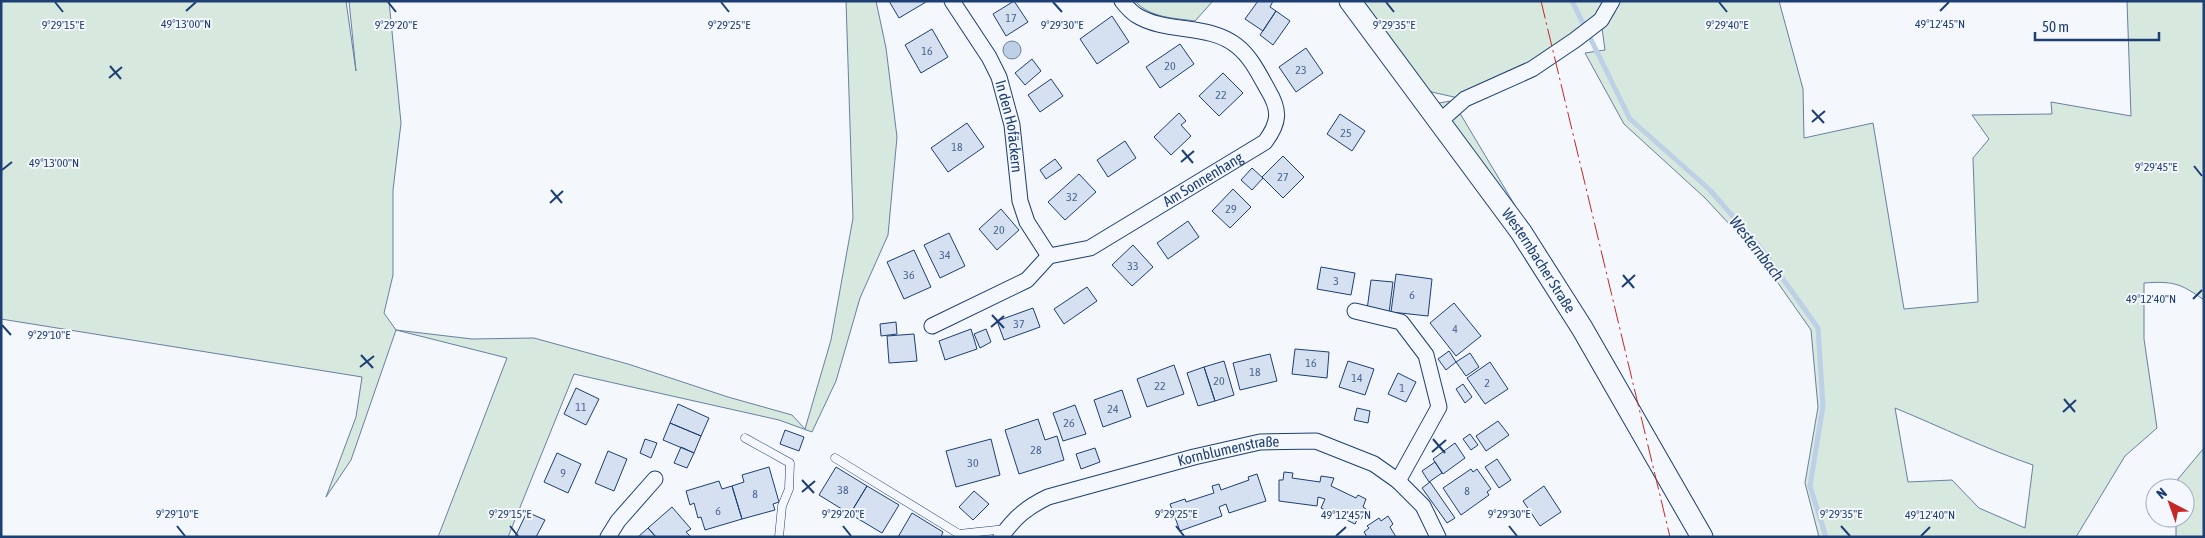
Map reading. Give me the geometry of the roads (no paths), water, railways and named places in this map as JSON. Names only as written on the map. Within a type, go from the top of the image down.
[{"type":"street","name":"In den Hofäckern","points":[[952,1],[989,58],[998,77],[1012,126],[1020,201],[1027,222],[1049,256]]},
{"type":"street","name":"Am Sonnenhang","points":[[1049,256],[1090,248],[1265,142],[1274,131],[1277,118],[1275,103],[1248,56],[1236,45],[1221,36],[1150,22],[1134,14],[1122,1]]},
{"type":"street","name":"Westernbacher Straße","points":[[1350,1],[1521,232],[1582,328],[1702,537]]},
{"type":"street","points":[[1439,122],[1465,100],[1532,69],[1575,40],[1601,20],[1612,1]]},
{"type":"street","points":[[932,326],[1027,280],[1049,256]]},
{"type":"street","points":[[1355,311],[1401,322],[1426,355],[1439,407],[1398,481]]},
{"type":"street","name":"Kornblumenstraße","points":[[1004,533],[1015,518],[1029,506],[1048,497],[1194,457],[1260,442],[1316,441],[1374,464],[1398,481],[1423,506],[1438,537]]},
{"type":"street","points":[[608,537],[618,521],[656,479]]},
{"type":"lane","points":[[746,438],[790,463],[789,489],[782,506],[778,537]]},
{"type":"lane","points":[[835,458],[959,534],[1004,533]]},
{"type":"water","points":[[1012,41],[1018,44],[1021,50],[1018,56],[1012,59],[1006,56],[1003,50],[1006,44]]},
{"type":"waterway","name":"Westernbach","points":[[1572,1],[1630,119],[1710,190],[1763,251],[1818,328],[1823,406],[1810,486],[1826,537]]}]
